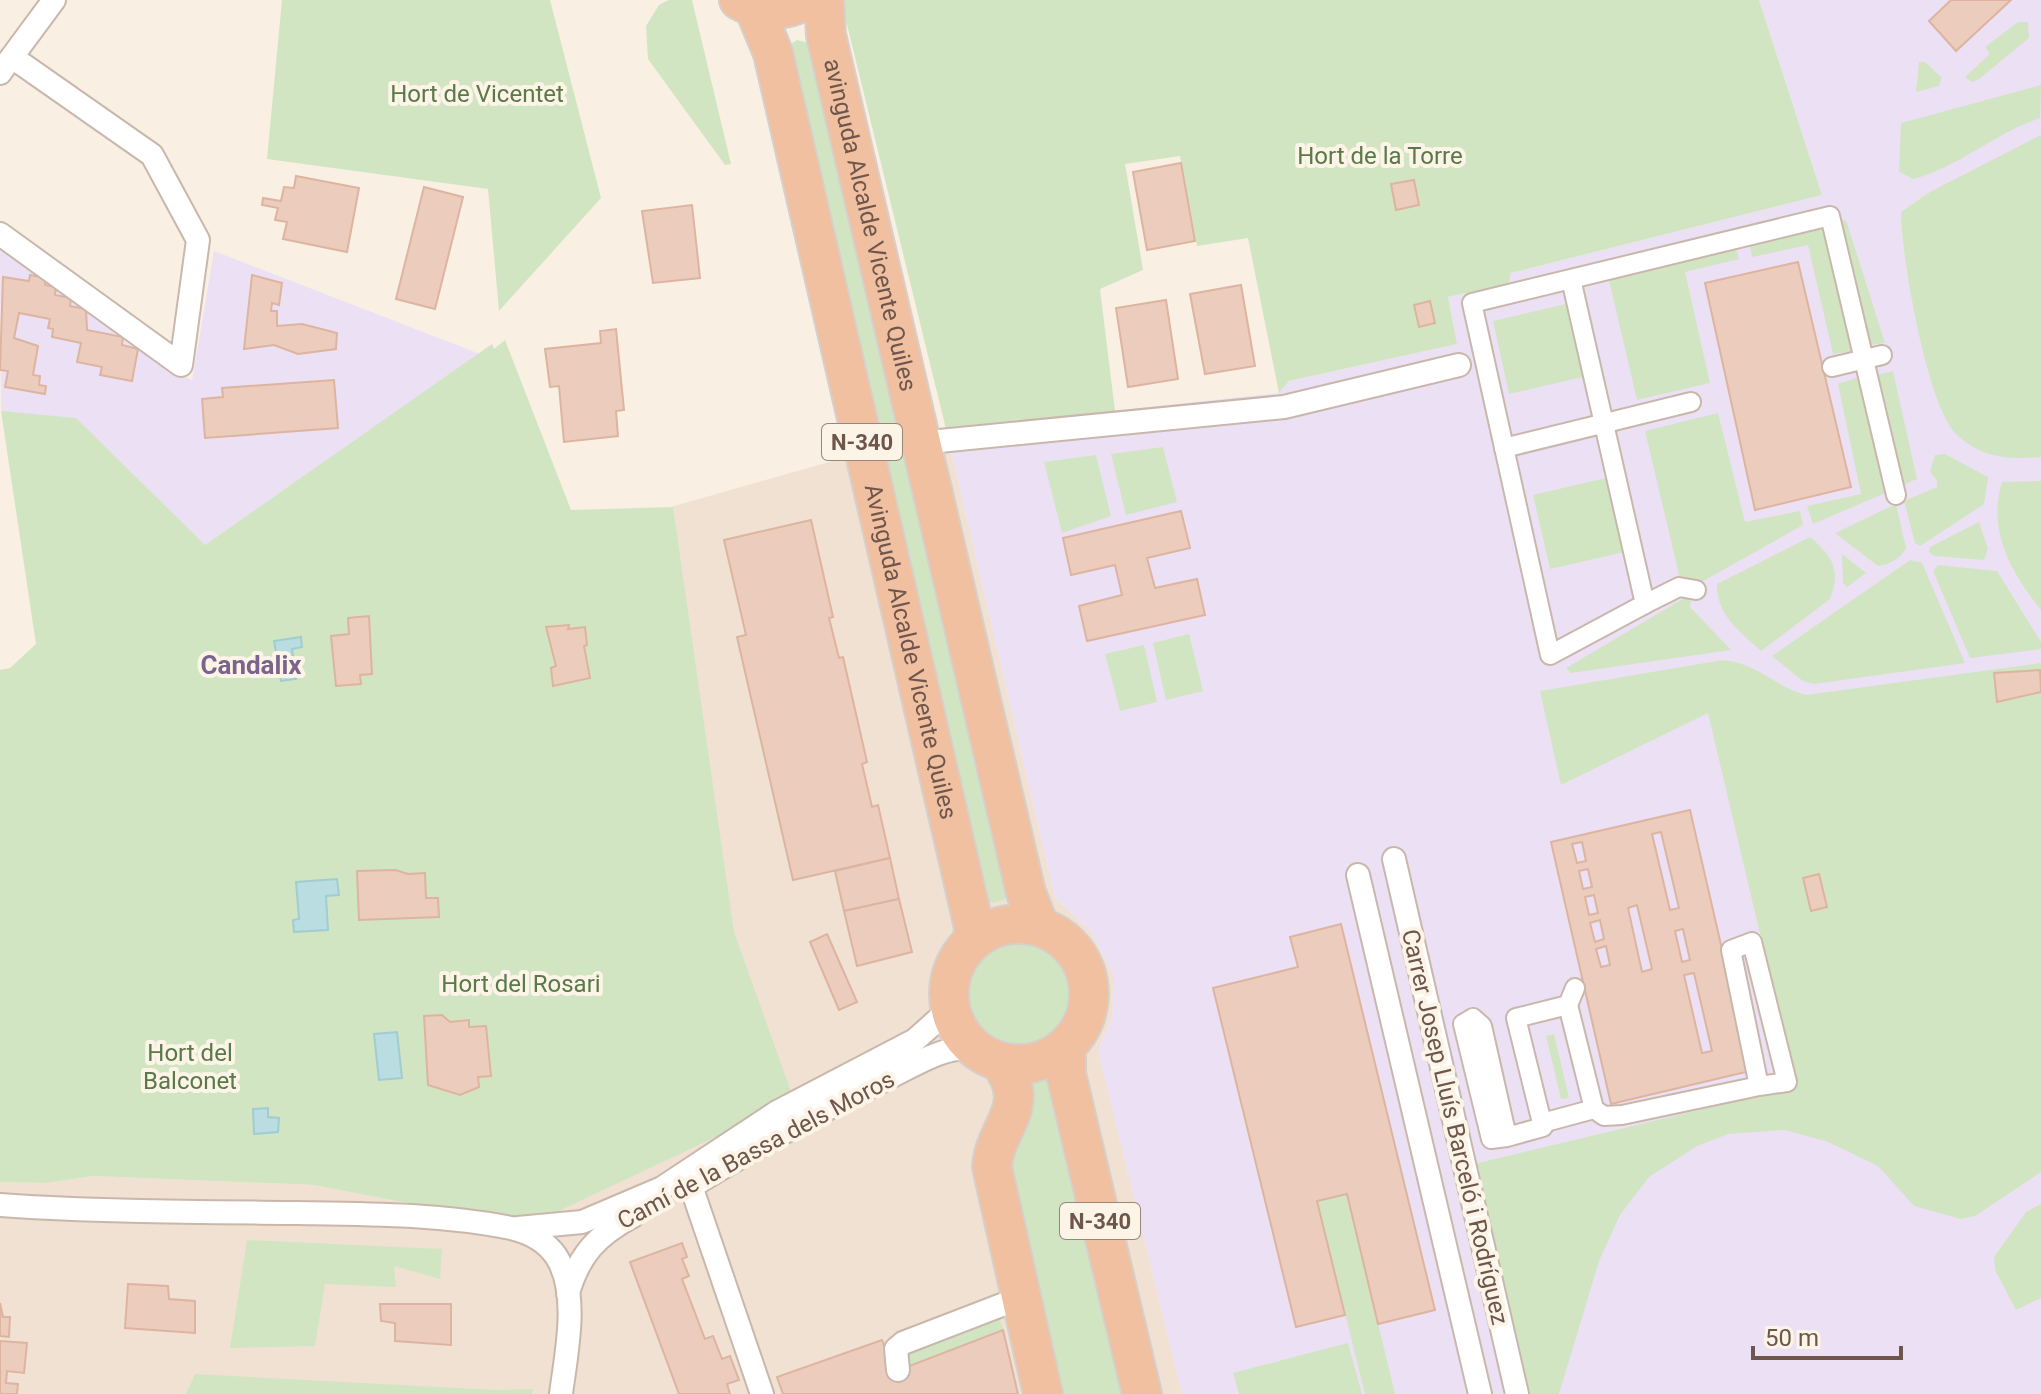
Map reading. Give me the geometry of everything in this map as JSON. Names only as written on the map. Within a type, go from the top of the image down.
[{"type":"highway","name":"N-340","points":[[747,3],[785,8],[818,7]]},
{"type":"highway","name":"Avinguda Alcalde Vicente Quiles","points":[[747,3],[773,53],[974,927],[973,941]]},
{"type":"highway","name":"avinguda Alcalde Vicente Quiles","points":[[818,7],[923,461]]},
{"type":"highway","name":"N-340","points":[[923,461],[1026,893],[1039,926]]},
{"type":"highway","points":[[987,1055],[1035,1063],[1066,1047],[1086,1015],[1088,979],[1071,946],[1039,926],[1004,925],[973,941],[959,957],[951,977],[949,998],[957,1026],[987,1055],[1008,1073],[1013,1107],[1011,1119],[995,1147],[992,1167],[1043,1394]]},
{"type":"highway","name":"N-340","points":[[1066,1047],[1066,1074],[1142,1394]]},
{"type":"street","points":[[0,234],[181,365],[198,240],[152,155],[6,65],[54,0]]},
{"type":"street","points":[[1696,590],[1679,587],[1550,655],[1472,303],[1830,216],[1873,357],[1896,495]]},
{"type":"street","points":[[1571,279],[1645,604]]},
{"type":"street","points":[[1832,367],[1873,357]]},
{"type":"street","points":[[923,461],[1284,407],[1459,365]]},
{"type":"street","points":[[1504,448],[1691,402]]},
{"type":"street","name":"Carrer Josep Lluís Barceló i Rodríguez","points":[[1394,859],[1517,1394]]},
{"type":"street","name":"Carrer Josep Lluís Barceló i Rodríguez","points":[[1358,875],[1480,1394]]},
{"type":"street","points":[[1366,911],[1381,896],[1404,901]]},
{"type":"street","points":[[1516,1018],[1543,1127],[1507,1137],[1482,1026],[1516,1018],[1572,997],[1594,1109],[1604,1116],[1787,1082],[1752,942],[1731,950],[1759,1086]]},
{"type":"street","name":"Camí de la Bassa dels Moros","points":[[513,1229],[582,1222],[662,1188],[777,1112],[915,1040],[943,1015],[949,998]]},
{"type":"street","name":"Camí de la Bassa dels Moros","points":[[568,1294],[575,1269],[596,1239],[611,1228],[825,1109],[920,1062],[944,1051],[987,1055]]},
{"type":"street","points":[[1542,1123],[1594,1109]]},
{"type":"street","points":[[691,1186],[762,1394]]},
{"type":"street","name":"Camí de la Bassa dels Moros","points":[[0,1205],[79,1210],[361,1213],[444,1219],[513,1229],[540,1240],[555,1254],[564,1272],[568,1294]]},
{"type":"street","points":[[561,1394],[568,1294]]},
{"type":"street","points":[[898,1370],[896,1349],[903,1343],[1020,1298]]},
{"type":"shaded area","points":[[1759,0],[2041,0],[2041,1394],[1182,1394],[1098,1050],[1112,1017],[1114,976],[1090,930],[1055,898],[946,429],[1279,393],[1289,381],[1457,344],[1448,297],[1509,285],[1511,273],[1822,195]]},
{"type":"shaded area","points":[[0,242],[192,381],[214,251],[480,354],[205,545],[1,411]]},
{"type":"shaded area","points":[[946,429],[1055,898],[1090,930],[1114,976],[1112,1017],[1098,1050],[1182,1394],[0,1394],[0,1182],[46,1183],[94,1176],[313,1185],[454,1212],[660,510]]},
{"type":"green space","name":"Hort de Vicentet","points":[[282,0],[550,0],[601,198],[499,311],[488,189],[267,159]]},
{"type":"green space","points":[[669,0],[692,0],[731,164],[725,165],[648,59],[646,26],[659,5]]},
{"type":"green space","name":"Hort de la Torre","points":[[841,0],[1759,0],[1822,195],[1511,273],[1509,284],[1448,297],[1457,344],[1289,381],[1279,393],[1248,238],[1197,246],[1180,156],[1125,164],[1143,270],[1100,289],[1115,411],[946,429]]},
{"type":"green space","points":[[2018,22],[2028,22],[2029,38],[1979,79],[1972,82],[1965,77],[1990,54],[1985,47]]},
{"type":"green space","points":[[797,40],[809,43],[1010,889],[1004,900],[991,903],[980,892],[788,46]]},
{"type":"green space","points":[[1919,62],[1925,62],[1942,78],[1939,86],[1916,92]]},
{"type":"green space","points":[[2041,85],[2040,118],[1930,174],[1913,179],[1899,172],[1901,123]]},
{"type":"green space","points":[[2041,135],[2041,457],[1995,456],[1974,448],[1955,433],[1935,392],[1911,294],[1901,212],[1930,192]]},
{"type":"green space","points":[[1846,220],[1885,343],[1868,345],[1841,221]]},
{"type":"green space","points":[[1828,225],[1858,350],[1833,354],[1808,245],[1752,257],[1750,242]]},
{"type":"green space","points":[[1735,245],[1739,259],[1685,272],[1710,383],[1637,400],[1608,276]]},
{"type":"green space","points":[[1566,304],[1583,377],[1509,394],[1493,321]]},
{"type":"green space","name":"Hort del Rosari","points":[[505,340],[571,510],[673,507],[734,932],[794,1100],[548,1216],[509,1219],[454,1212],[313,1185],[94,1176],[46,1183],[0,1182],[0,670],[10,668],[36,644],[1,411],[76,418],[205,545],[492,344],[494,349]]},
{"type":"green space","points":[[1893,371],[1917,479],[1900,486],[1877,375]]},
{"type":"green space","points":[[1862,376],[1890,491],[1813,524],[1807,506],[1861,494],[1838,384]]},
{"type":"green space","points":[[1718,413],[1745,522],[1800,511],[1803,525],[1696,585],[1681,583],[1645,431]]},
{"type":"green space","points":[[1163,447],[1177,502],[1126,515],[1111,454]]},
{"type":"green space","points":[[1945,454],[1988,477],[1984,504],[1920,546],[1915,543],[1904,501],[1937,487],[1937,480],[1930,472],[1935,455]]},
{"type":"green space","points":[[1096,455],[1111,516],[1062,533],[1044,462]]},
{"type":"green space","points":[[1606,478],[1624,552],[1550,569],[1533,495]]},
{"type":"green space","points":[[2041,481],[2041,610],[2020,581],[2005,550],[2000,534],[1998,500],[2002,482]]},
{"type":"green space","points":[[1896,504],[1906,548],[1890,563],[1878,566],[1835,533]]},
{"type":"green space","points":[[1979,522],[1988,549],[1984,560],[1934,556],[1929,552],[1930,547]]},
{"type":"green space","points":[[1810,537],[1833,564],[1835,579],[1830,599],[1761,651],[1725,614],[1720,605],[1717,584]]},
{"type":"green space","points":[[1842,554],[1866,573],[1847,587],[1843,583]]},
{"type":"green space","points":[[1910,560],[1922,563],[1965,663],[1814,684],[1803,681],[1772,656]]},
{"type":"green space","points":[[1938,565],[1997,571],[2041,642],[2041,649],[1970,658],[1933,571]]},
{"type":"green space","points":[[1686,597],[1691,600],[1690,607],[1731,650],[1571,673],[1566,668]]},
{"type":"green space","points":[[1189,634],[1203,691],[1166,700],[1153,643]]},
{"type":"green space","points":[[1144,645],[1157,702],[1120,711],[1105,654]]},
{"type":"green space","points":[[1723,660],[1756,670],[1806,695],[2041,663],[2041,1172],[1975,1216],[1961,1219],[1914,1206],[1878,1166],[1828,1142],[1785,1130],[1728,1134],[1697,1146],[1649,1177],[1620,1215],[1599,1261],[1559,1394],[1527,1394],[1470,1165],[1796,1087],[1708,713],[1561,785],[1540,691]]},
{"type":"green space","points":[[1020,940],[1040,944],[1058,955],[1069,973],[1073,993],[1069,1013],[1058,1031],[1040,1042],[1020,1046],[1000,1042],[982,1031],[971,1013],[967,993],[971,973],[982,955],[1000,944]]},
{"type":"green space","points":[[1554,1034],[1569,1098],[1561,1099],[1546,1036]]},
{"type":"green space","points":[[1058,1075],[1131,1394],[1054,1394],[1005,1146],[1022,1079],[1039,1082]]},
{"type":"green space","points":[[1347,1194],[1395,1394],[1365,1394],[1317,1201]]},
{"type":"green space","points":[[2041,1204],[2041,1298],[2016,1310],[1995,1270],[1994,1257],[2026,1212]]},
{"type":"green space","points":[[247,1240],[442,1249],[440,1279],[394,1266],[396,1287],[325,1284],[315,1346],[230,1348]]},
{"type":"green space","points":[[999,1316],[1003,1330],[905,1368],[905,1352]]},
{"type":"green space","points":[[1348,1343],[1362,1394],[1239,1394],[1233,1373]]},
{"type":"green space","points":[[195,1374],[496,1390],[533,1389],[532,1394],[186,1394]]},
{"type":"water","points":[[301,637],[302,647],[292,649],[296,679],[281,681],[274,641]]},
{"type":"water","points":[[337,879],[339,895],[326,896],[328,930],[294,932],[293,920],[299,919],[296,882]]},
{"type":"water","points":[[397,1032],[402,1078],[379,1080],[374,1034]]},
{"type":"water","points":[[268,1108],[268,1117],[279,1118],[278,1132],[254,1134],[253,1109]]},
{"type":"building","points":[[1951,0],[2011,0],[1956,51],[1929,21]]},
{"type":"building","points":[[1181,163],[1195,241],[1147,250],[1133,172]]},
{"type":"building","points":[[296,176],[359,188],[347,252],[283,239],[287,222],[275,220],[278,208],[262,205],[263,198],[281,201],[284,187],[294,188]]},
{"type":"building","points":[[1414,180],[1419,205],[1396,210],[1391,184]]},
{"type":"building","points":[[424,187],[463,197],[435,309],[396,299]]},
{"type":"building","points":[[692,205],[700,278],[653,283],[642,211]]},
{"type":"building","points":[[1798,262],[1851,487],[1755,510],[1705,283]]},
{"type":"building","points":[[30,275],[46,278],[45,285],[56,287],[55,295],[71,298],[70,306],[86,309],[87,330],[123,337],[122,345],[138,349],[132,381],[100,375],[102,367],[77,362],[81,343],[52,337],[53,329],[48,328],[50,319],[19,313],[14,338],[38,346],[33,375],[40,376],[39,385],[46,386],[45,394],[5,387],[8,371],[0,370],[3,277],[29,281]]},
{"type":"building","points":[[252,275],[282,283],[279,305],[272,303],[271,311],[277,311],[277,326],[302,324],[337,333],[336,349],[298,354],[274,345],[244,349]]},
{"type":"building","points":[[1241,285],[1255,366],[1205,374],[1190,294]]},
{"type":"building","points":[[1166,300],[1178,379],[1128,387],[1116,308]]},
{"type":"building","points":[[1430,301],[1435,323],[1419,327],[1414,305]]},
{"type":"building","points":[[616,329],[624,410],[616,411],[618,436],[564,442],[559,386],[550,387],[545,349],[601,343],[600,331]]},
{"type":"building","points":[[334,380],[338,428],[205,438],[202,399],[223,397],[222,388]]},
{"type":"building","points":[[1181,511],[1190,548],[1147,558],[1155,588],[1197,579],[1205,615],[1087,641],[1079,606],[1122,595],[1115,565],[1071,575],[1063,538]]},
{"type":"building","points":[[811,520],[833,617],[829,618],[839,658],[843,657],[867,762],[862,764],[872,807],[878,805],[890,858],[793,880],[737,637],[746,635],[724,540]]},
{"type":"building","points":[[369,616],[372,674],[360,675],[361,684],[336,686],[331,636],[349,634],[348,618]]},
{"type":"building","points":[[569,625],[568,629],[585,627],[587,645],[584,646],[590,678],[553,686],[551,668],[556,666],[546,627]]},
{"type":"building","points":[[2040,670],[2041,692],[1997,702],[1994,673]]},
{"type":"building","points":[[1690,810],[1750,1071],[1611,1104],[1551,842]],"holes":[[[1661,832],[1679,908],[1670,910],[1652,834]],[[1582,842],[1586,861],[1577,863],[1572,844]],[[1588,869],[1592,887],[1583,889],[1579,871]],[[1594,895],[1598,913],[1589,915],[1585,897]],[[1637,905],[1652,969],[1642,972],[1628,908]],[[1600,920],[1604,939],[1595,942],[1590,923]],[[1683,929],[1690,960],[1682,962],[1675,931]],[[1606,946],[1610,965],[1601,967],[1596,949]],[[1694,973],[1712,1051],[1702,1053],[1684,975]]]},
{"type":"building","points":[[890,858],[899,899],[844,911],[835,871]]},
{"type":"building","points":[[395,870],[408,874],[425,873],[426,898],[438,898],[439,917],[359,920],[357,871]]},
{"type":"building","points":[[1819,874],[1827,907],[1811,911],[1803,878]]},
{"type":"building","points":[[899,899],[912,952],[857,966],[844,911]]},
{"type":"building","points":[[1341,924],[1435,1310],[1378,1324],[1347,1194],[1317,1201],[1345,1315],[1296,1327],[1213,988],[1298,967],[1290,937]]},
{"type":"building","points":[[827,934],[857,1002],[839,1010],[810,942]]},
{"type":"building","points":[[442,1015],[450,1022],[469,1020],[469,1027],[486,1026],[491,1076],[478,1077],[479,1087],[460,1095],[428,1085],[424,1016]]},
{"type":"building","points":[[682,1243],[687,1257],[682,1259],[689,1276],[682,1279],[705,1339],[713,1336],[722,1359],[730,1356],[739,1380],[727,1384],[730,1394],[679,1394],[630,1262]]},
{"type":"building","points":[[128,1284],[168,1286],[169,1299],[195,1301],[195,1333],[125,1328]]},
{"type":"building","points":[[0,1303],[3,1317],[10,1317],[9,1337],[0,1336]]},
{"type":"building","points":[[380,1304],[451,1304],[451,1345],[395,1341],[395,1323],[381,1321]]},
{"type":"building","points":[[1003,1330],[1018,1394],[783,1394],[777,1377],[882,1340],[894,1372]]},
{"type":"building","points":[[0,1341],[27,1343],[24,1373],[7,1371],[6,1383],[18,1384],[17,1394],[0,1394]]},
{"type":"district","name":"Candalix","points":[[251,665]]},
{"type":"park label","name":"Hort del Balconet","points":[[190,1067]]}]
